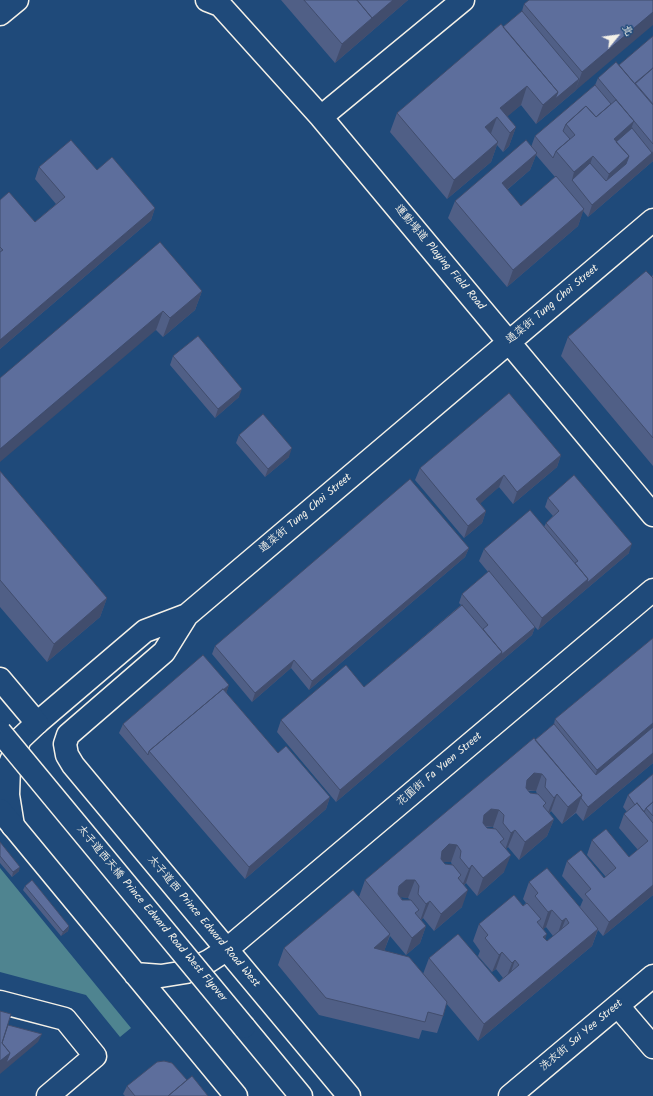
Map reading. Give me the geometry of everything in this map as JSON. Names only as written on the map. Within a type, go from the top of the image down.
[{"type":"street","points":[[0,14],[17,0]]},
{"type":"street","points":[[321,117],[463,0]]},
{"type":"street","name":"運動場道 Playing Field Road","points":[[216,2],[321,117],[653,515]]},
{"type":"street","name":"通菜街 Tung Choi Street","points":[[6,818],[10,766],[20,739],[37,722],[145,631],[187,615],[653,220]]},
{"type":"street","name":"花園街 Fa Yuen Street","points":[[135,974],[160,976],[186,972],[210,962],[653,590]]},
{"type":"street","name":"太子道西 Prince Edward Road West","points":[[187,615],[164,652],[74,728],[68,735],[65,744],[67,755],[73,765],[349,1096]]},
{"type":"street","points":[[0,679],[37,722]]},
{"type":"street","name":"太子道西天橋 Prince Edward Road West Flyover","points":[[0,732],[301,1096]]},
{"type":"street","points":[[6,818],[236,1096]]},
{"type":"street","name":"洗衣街 Sai Yee Street","points":[[510,1096],[653,976]]},
{"type":"street","points":[[0,1002],[65,1019],[95,1056],[48,1096]]},
{"type":"street","points":[[618,1006],[653,1047]]},
{"type":"green space","points":[[0,868],[131,1028],[120,1037],[86,995],[0,972]]},
{"type":"building","points":[[304,0],[357,0],[372,18],[342,44]]},
{"type":"building","points":[[357,0],[393,0],[372,18]]},
{"type":"building","points":[[529,0],[653,0],[653,12],[582,72],[524,4]]},
{"type":"building","points":[[522,11],[579,79],[555,99],[558,92],[503,27]]},
{"type":"building","points":[[501,24],[558,92],[543,105],[527,86],[500,108],[516,127],[510,133],[497,117],[485,127],[498,142],[454,180],[397,113]]},
{"type":"building","points":[[653,36],[653,68],[635,84],[619,65]]},
{"type":"building","points":[[616,62],[653,105],[653,144],[598,78]]},
{"type":"building","points":[[653,68],[653,104],[635,83]]},
{"type":"building","points":[[595,85],[611,104],[596,117],[586,106],[566,124],[563,131],[570,139],[556,151],[553,158],[535,136]]},
{"type":"building","points":[[616,100],[634,121],[614,139],[629,156],[609,174],[593,156],[574,172],[556,151],[575,135],[566,124],[586,106],[596,117]]},
{"type":"building","points":[[632,128],[652,153],[592,205],[572,180],[590,163],[606,181],[626,164],[629,156],[616,142]]},
{"type":"building","points":[[71,140],[97,170],[112,157],[155,208],[0,340],[0,252],[3,250],[0,247],[0,200],[9,192],[35,222],[65,197],[39,167]]},
{"type":"building","points":[[526,140],[537,153],[502,183],[521,206],[556,176],[584,209],[513,270],[455,201]]},
{"type":"building","points":[[160,242],[202,291],[170,318],[163,311],[0,449],[0,378]]},
{"type":"building","points":[[646,271],[653,278],[653,438],[568,337]]},
{"type":"building","points":[[198,336],[242,389],[218,409],[173,356]]},
{"type":"building","points":[[509,393],[561,455],[517,492],[504,475],[476,499],[486,511],[468,526],[420,468]]},
{"type":"building","points":[[263,414],[292,448],[268,469],[239,435]]},
{"type":"building","points":[[0,471],[107,598],[54,644],[0,580]]},
{"type":"building","points":[[574,475],[632,544],[587,583],[588,579],[575,563],[578,561],[546,523],[559,511],[548,498]]},
{"type":"building","points":[[410,479],[469,548],[312,681],[294,660],[255,693],[215,646]]},
{"type":"building","points":[[530,510],[588,579],[542,618],[484,549]]},
{"type":"building","points":[[489,571],[535,627],[501,655],[502,652],[483,629],[488,625],[462,594]]},
{"type":"building","points":[[462,605],[502,652],[340,790],[281,720],[346,665],[364,687]]},
{"type":"building","points":[[653,638],[653,723],[597,770],[555,719]]},
{"type":"building","points":[[203,655],[229,685],[149,751],[148,755],[123,724]]},
{"type":"building","points":[[223,689],[278,753],[286,746],[330,797],[249,867],[149,751]]},
{"type":"building","points":[[554,724],[596,775],[653,727],[653,753],[588,807],[581,798],[582,795],[535,740]]},
{"type":"building","points":[[534,738],[582,795],[568,807],[557,794],[554,798],[545,787],[546,779],[542,774],[534,773],[527,780],[526,788],[530,793],[538,794],[546,803],[543,806],[554,819],[525,842],[515,830],[511,833],[503,823],[504,815],[499,810],[491,809],[484,815],[483,823],[487,828],[496,829],[504,839],[500,842],[511,855],[483,878],[472,865],[469,869],[460,858],[461,851],[457,845],[449,844],[442,851],[441,859],[445,864],[453,865],[461,875],[458,878],[468,890],[441,914],[430,901],[426,904],[418,894],[419,886],[415,880],[406,880],[399,886],[398,894],[402,900],[411,900],[419,910],[415,913],[426,926],[412,938],[365,880]]},
{"type":"building","points":[[653,774],[653,802],[644,812],[637,803],[635,805],[628,795]]},
{"type":"building","points":[[653,802],[653,816],[646,808]]},
{"type":"building","points":[[637,803],[653,823],[653,885],[609,922],[585,894],[591,889],[567,861],[581,850],[604,878],[616,868],[592,840],[606,829],[629,857],[648,841],[624,814]]},
{"type":"building","points":[[0,842],[20,867],[13,872],[0,856]]},
{"type":"building","points":[[547,868],[598,929],[484,1024],[429,958],[458,934],[499,982],[519,965],[515,960],[512,963],[502,952],[499,955],[485,938],[488,935],[479,924],[514,895],[523,906],[527,903],[541,919],[537,922],[547,934],[543,937],[547,941],[569,923],[566,918],[562,921],[552,910],[548,912],[535,896],[538,893],[529,882]]},
{"type":"building","points":[[32,880],[69,926],[63,932],[25,886]]},
{"type":"building","points":[[353,890],[390,934],[374,948],[409,957],[447,1002],[443,1016],[428,1012],[425,1022],[326,998],[284,948]]},
{"type":"building","points":[[0,1011],[11,1014],[2,1043],[10,1053],[0,1061]]},
{"type":"building","points":[[8,1025],[42,1034],[6,1063],[10,1053],[2,1043]]},
{"type":"building","points":[[164,1061],[172,1063],[187,1080],[168,1096],[135,1096],[127,1086],[157,1062]]},
{"type":"building","points":[[192,1076],[208,1096],[168,1096]]}]
